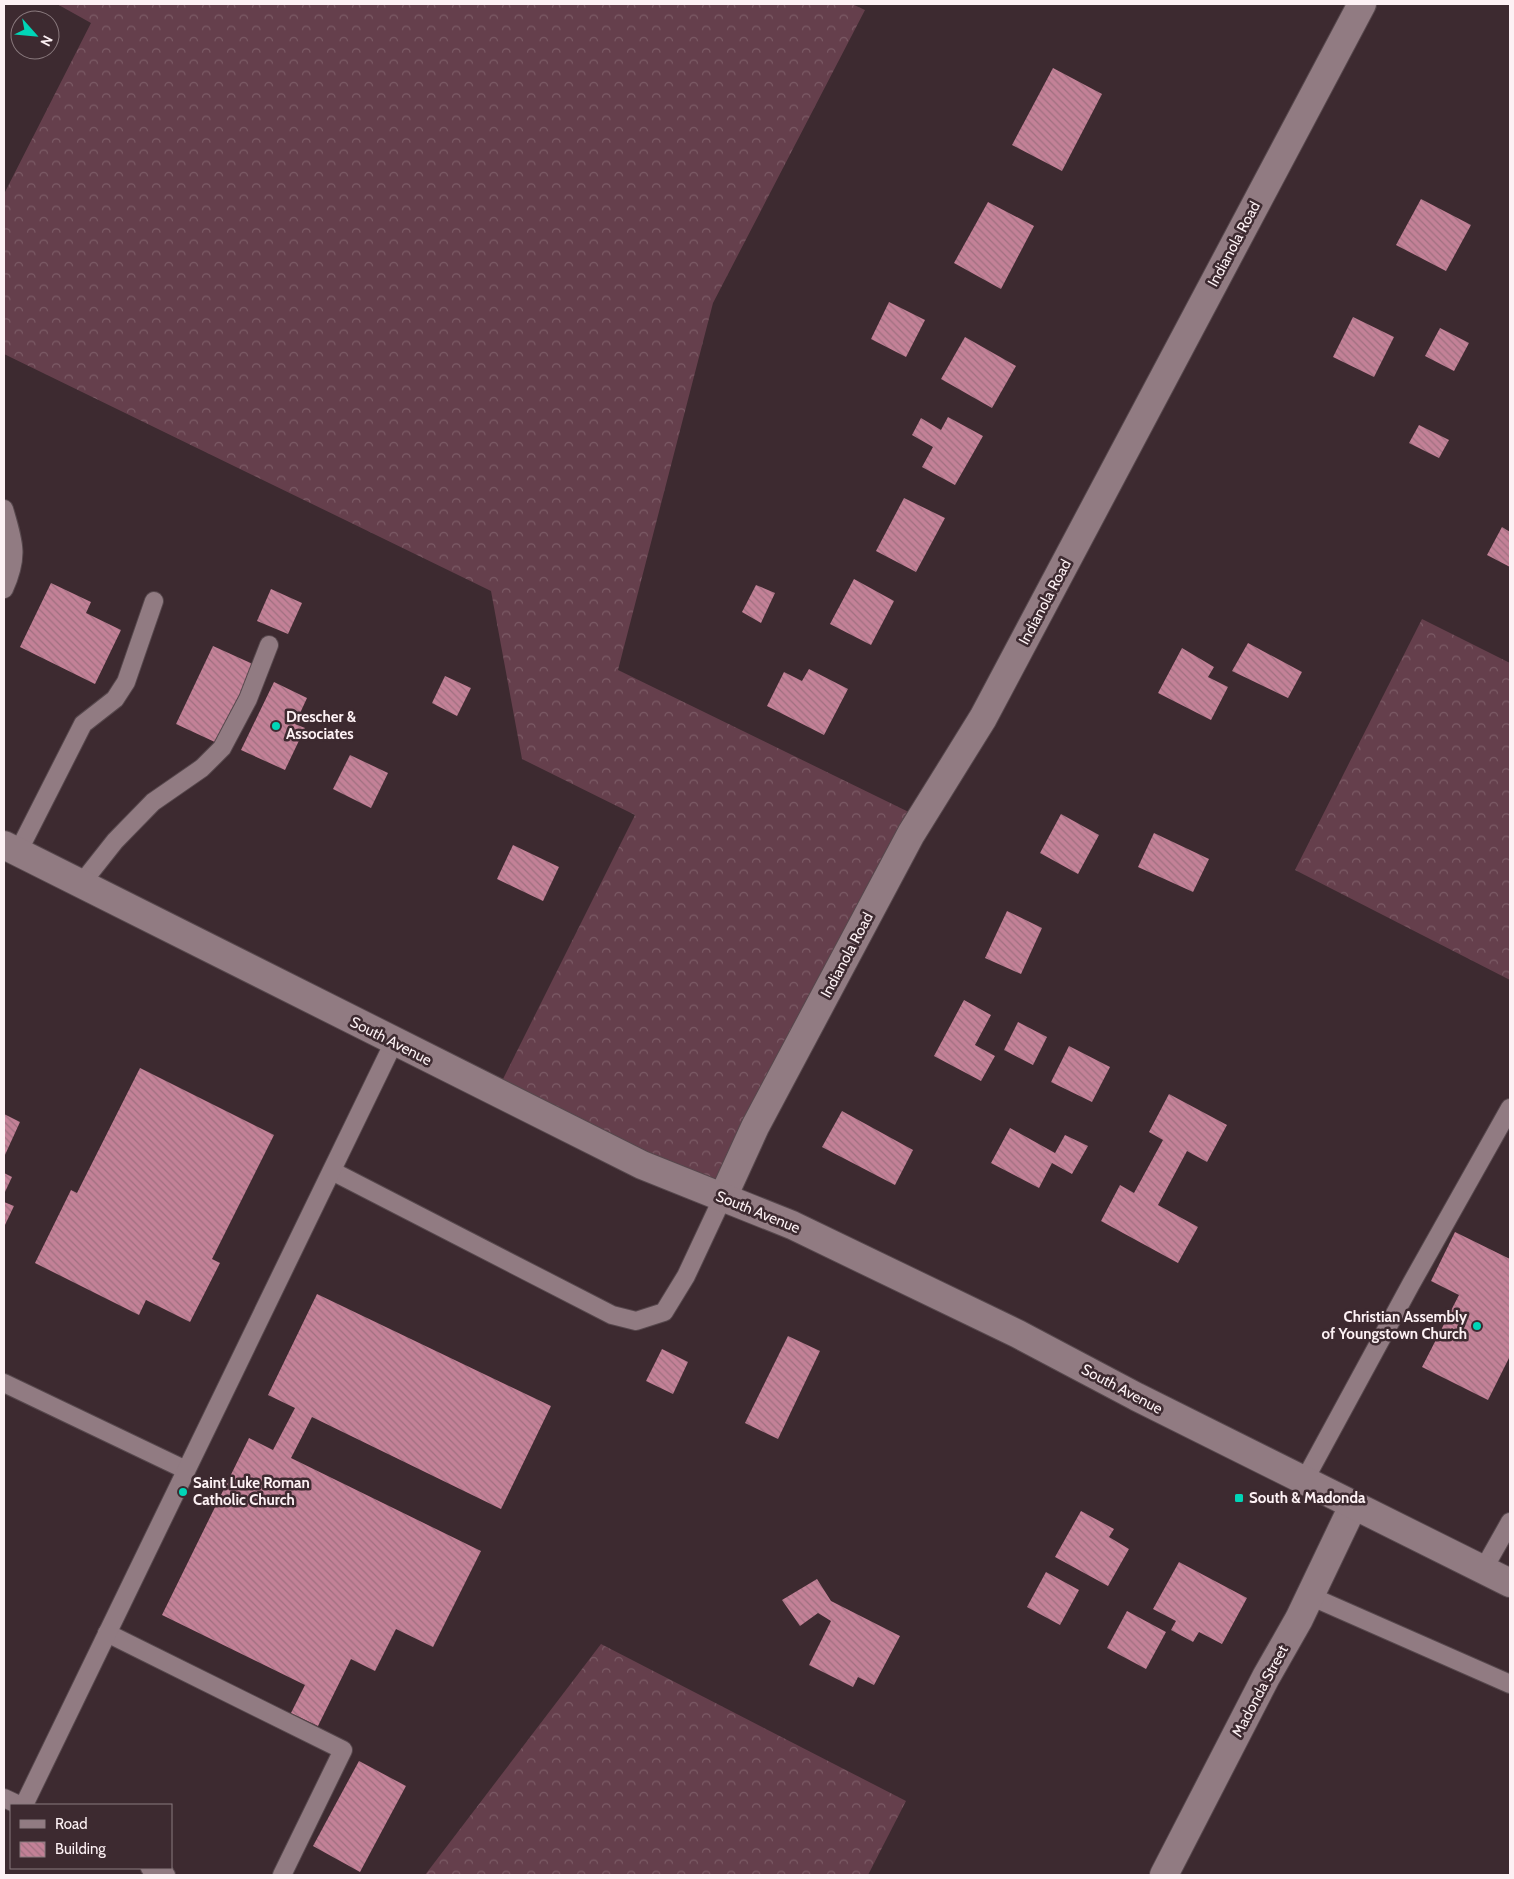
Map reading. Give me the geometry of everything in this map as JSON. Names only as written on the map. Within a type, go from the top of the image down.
[{"type":"street","name":"Indianola Road","points":[[723,1197],[755,1128],[906,843],[983,718],[1362,4]]},
{"type":"street","name":"South Avenue","points":[[11,849],[642,1165],[797,1227],[1018,1334],[1137,1397],[1510,1583]]},
{"type":"street","name":"Madonda Street","points":[[1164,1875],[1266,1677],[1299,1619],[1353,1506]]},
{"type":"lane","points":[[4,509],[14,542],[12,572],[4,589]]},
{"type":"lane","points":[[11,849],[84,724],[115,698],[126,682],[154,601]]},
{"type":"lane","points":[[81,884],[115,841],[153,802],[202,768],[222,748],[248,699],[269,645]]},
{"type":"lane","points":[[24,1804],[394,1042]]},
{"type":"lane","points":[[1304,1481],[1510,1108]]},
{"type":"lane","points":[[332,1171],[612,1315],[636,1321],[664,1312],[686,1276],[723,1197]]},
{"type":"lane","points":[[4,1383],[186,1470]]},
{"type":"lane","points":[[1483,1570],[1510,1522]]},
{"type":"lane","points":[[1310,1596],[1510,1684]]},
{"type":"lane","points":[[106,1633],[343,1750],[282,1875]]},
{"type":"lane","points":[[4,1798],[17,1804]]},
{"type":"lane","points":[[152,1869],[166,1875]]},
{"type":"green space","points":[[57,4],[852,4],[865,10],[713,303],[618,670],[921,818],[723,1197],[496,1093],[635,815],[522,759],[491,591],[4,354],[4,194],[91,23]]},
{"type":"green space","points":[[1422,619],[1510,663],[1510,980],[1295,870]]},
{"type":"green space","points":[[601,1644],[906,1801],[868,1875],[425,1875]]},
{"type":"building","points":[[1053,68],[1102,94],[1062,171],[1012,145]]},
{"type":"building","points":[[1421,199],[1471,225],[1446,271],[1396,245]]},
{"type":"building","points":[[988,202],[1034,226],[1001,289],[954,263]]},
{"type":"building","points":[[889,302],[925,320],[906,357],[871,339]]},
{"type":"building","points":[[1353,317],[1394,337],[1374,377],[1333,357]]},
{"type":"building","points":[[1440,328],[1469,343],[1454,371],[1425,356]]},
{"type":"building","points":[[965,337],[1016,366],[992,408],[941,379]]},
{"type":"building","points":[[948,417],[983,436],[955,485],[922,467],[933,447],[912,435],[921,418],[941,430]]},
{"type":"building","points":[[1419,425],[1449,440],[1439,458],[1409,443]]},
{"type":"building","points":[[904,498],[945,518],[916,572],[876,551]]},
{"type":"building","points":[[1502,527],[1510,532],[1510,567],[1487,555]]},
{"type":"building","points":[[854,579],[894,601],[871,645],[830,624]]},
{"type":"building","points":[[51,583],[91,602],[86,613],[121,630],[95,684],[20,647]]},
{"type":"building","points":[[756,585],[775,593],[761,623],[742,612]]},
{"type":"building","points":[[271,589],[302,603],[288,634],[257,621]]},
{"type":"building","points":[[1248,643],[1302,672],[1288,698],[1232,671]]},
{"type":"building","points":[[213,646],[255,665],[217,743],[176,724]]},
{"type":"building","points":[[1182,648],[1214,667],[1208,677],[1228,687],[1211,720],[1158,693]]},
{"type":"building","points":[[809,669],[848,689],[824,735],[767,706],[784,672],[802,681]]},
{"type":"building","points":[[445,676],[471,688],[457,716],[432,703]]},
{"type":"building","name":"Drescher & Associates","points":[[274,682],[307,698],[295,724],[305,728],[285,770],[241,750]]},
{"type":"building","points":[[350,755],[388,773],[371,808],[333,789]]},
{"type":"building","points":[[1061,814],[1099,835],[1078,874],[1040,853]]},
{"type":"building","points":[[1154,833],[1209,859],[1193,892],[1138,867]]},
{"type":"building","points":[[513,845],[559,867],[543,901],[497,879]]},
{"type":"building","points":[[1007,911],[1042,928],[1021,974],[985,958]]},
{"type":"building","points":[[964,1000],[991,1015],[975,1045],[995,1056],[981,1081],[934,1056]]},
{"type":"building","points":[[1018,1022],[1047,1037],[1033,1065],[1004,1050]]},
{"type":"building","points":[[1069,1046],[1110,1067],[1092,1102],[1051,1082]]},
{"type":"building","points":[[140,1068],[274,1135],[212,1259],[220,1263],[190,1322],[146,1300],[139,1315],[35,1263],[71,1190],[77,1193]]},
{"type":"building","points":[[1169,1094],[1227,1125],[1207,1162],[1187,1151],[1158,1205],[1198,1227],[1178,1263],[1101,1221],[1120,1185],[1134,1193],[1163,1140],[1149,1132]]},
{"type":"building","points":[[842,1111],[913,1150],[895,1185],[822,1147]]},
{"type":"building","points":[[4,1114],[20,1122],[4,1157]]},
{"type":"building","points":[[1010,1128],[1055,1153],[1065,1135],[1088,1146],[1072,1174],[1052,1163],[1039,1188],[991,1163]]},
{"type":"building","points":[[4,1173],[12,1177],[4,1194]]},
{"type":"building","points":[[4,1202],[14,1206],[4,1227]]},
{"type":"building","name":"Christian Assembly of Youngstown Church","points":[[1455,1232],[1510,1259],[1510,1356],[1488,1400],[1422,1367],[1459,1295],[1431,1281]]},
{"type":"building","points":[[317,1294],[551,1406],[501,1509],[312,1417],[291,1458],[481,1551],[433,1647],[396,1629],[375,1671],[351,1659],[318,1726],[291,1713],[305,1685],[162,1615],[249,1438],[273,1450],[295,1408],[268,1395]]},
{"type":"building","points":[[788,1336],[820,1351],[778,1439],[745,1423]]},
{"type":"building","points":[[662,1349],[688,1362],[673,1394],[646,1381]]},
{"type":"building","points":[[1081,1511],[1114,1529],[1109,1537],[1129,1549],[1108,1586],[1055,1557]]},
{"type":"building","points":[[1179,1562],[1247,1598],[1222,1644],[1199,1632],[1193,1642],[1171,1630],[1176,1621],[1153,1609]]},
{"type":"building","points":[[1046,1572],[1079,1590],[1060,1625],[1027,1607]]},
{"type":"building","points":[[817,1579],[831,1601],[900,1636],[874,1685],[858,1677],[853,1687],[809,1665],[831,1621],[818,1613],[800,1626],[782,1600]]},
{"type":"building","points":[[1127,1611],[1166,1632],[1146,1669],[1107,1648]]},
{"type":"building","points":[[359,1761],[406,1786],[360,1872],[313,1846]]},
{"type":"place","name":"Drescher & Associates","points":[[276,726]]},
{"type":"place","name":"Christian Assembly of Youngstown Church","points":[[1477,1326]]},
{"type":"place","name":"Saint Luke Roman Catholic Church","points":[[183,1492]]},
{"type":"place","name":"South & Madonda","points":[[1239,1498]]}]
